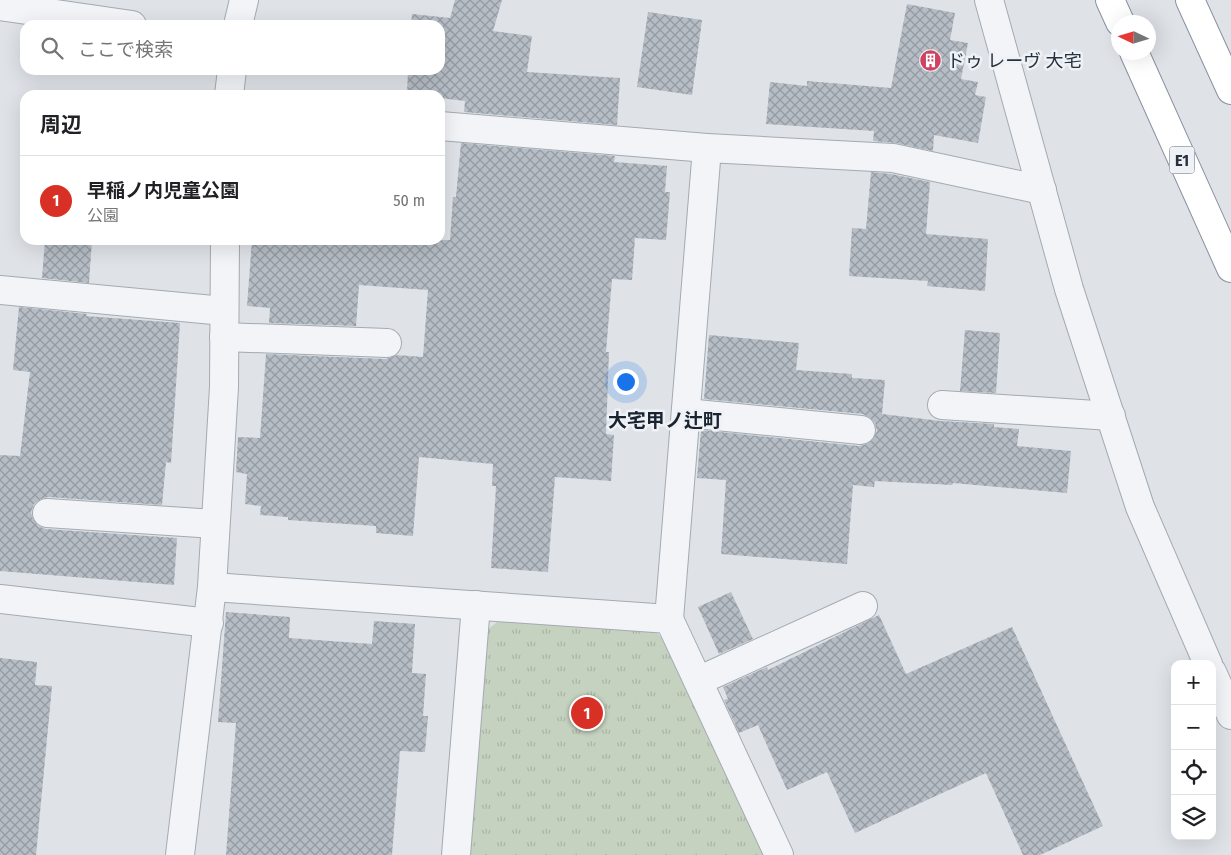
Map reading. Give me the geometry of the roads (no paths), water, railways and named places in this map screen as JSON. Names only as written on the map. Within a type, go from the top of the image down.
[{"type":"highway","points":[[1110,0],[1117,15]]},
{"type":"highway","points":[[1190,0],[1231,90]]},
{"type":"highway","name":"E1","points":[[1138,60],[1231,268]]},
{"type":"street","points":[[239,20],[244,0]]},
{"type":"street","points":[[990,0],[1069,289],[1110,416],[1140,507],[1206,660]]},
{"type":"street","points":[[0,6],[97,20]]},
{"type":"street","points":[[230,90],[231,75]]},
{"type":"street","points":[[445,126],[707,148],[893,158],[1042,190]]},
{"type":"street","points":[[707,148],[669,619],[779,855]]},
{"type":"street","points":[[180,855],[212,587],[224,387],[226,245]]},
{"type":"street","points":[[0,290],[224,324],[387,343]]},
{"type":"street","points":[[942,405],[1110,416]]},
{"type":"street","points":[[686,413],[861,430]]},
{"type":"street","points":[[47,514],[216,524]]},
{"type":"street","points":[[212,587],[669,619]]},
{"type":"street","points":[[0,599],[209,623]]},
{"type":"street","points":[[456,855],[476,604]]},
{"type":"street","points":[[698,681],[863,606]]},
{"type":"street","points":[[1216,681],[1231,715]]},
{"type":"place","name":"ドゥ レーヴ 大宅","points":[[931,61]]},
{"type":"place","name":"早稲ノ内児童公園","points":[[587,713]]},
{"type":"district","name":"大宅甲ノ辻町","points":[[665,420]]}]
